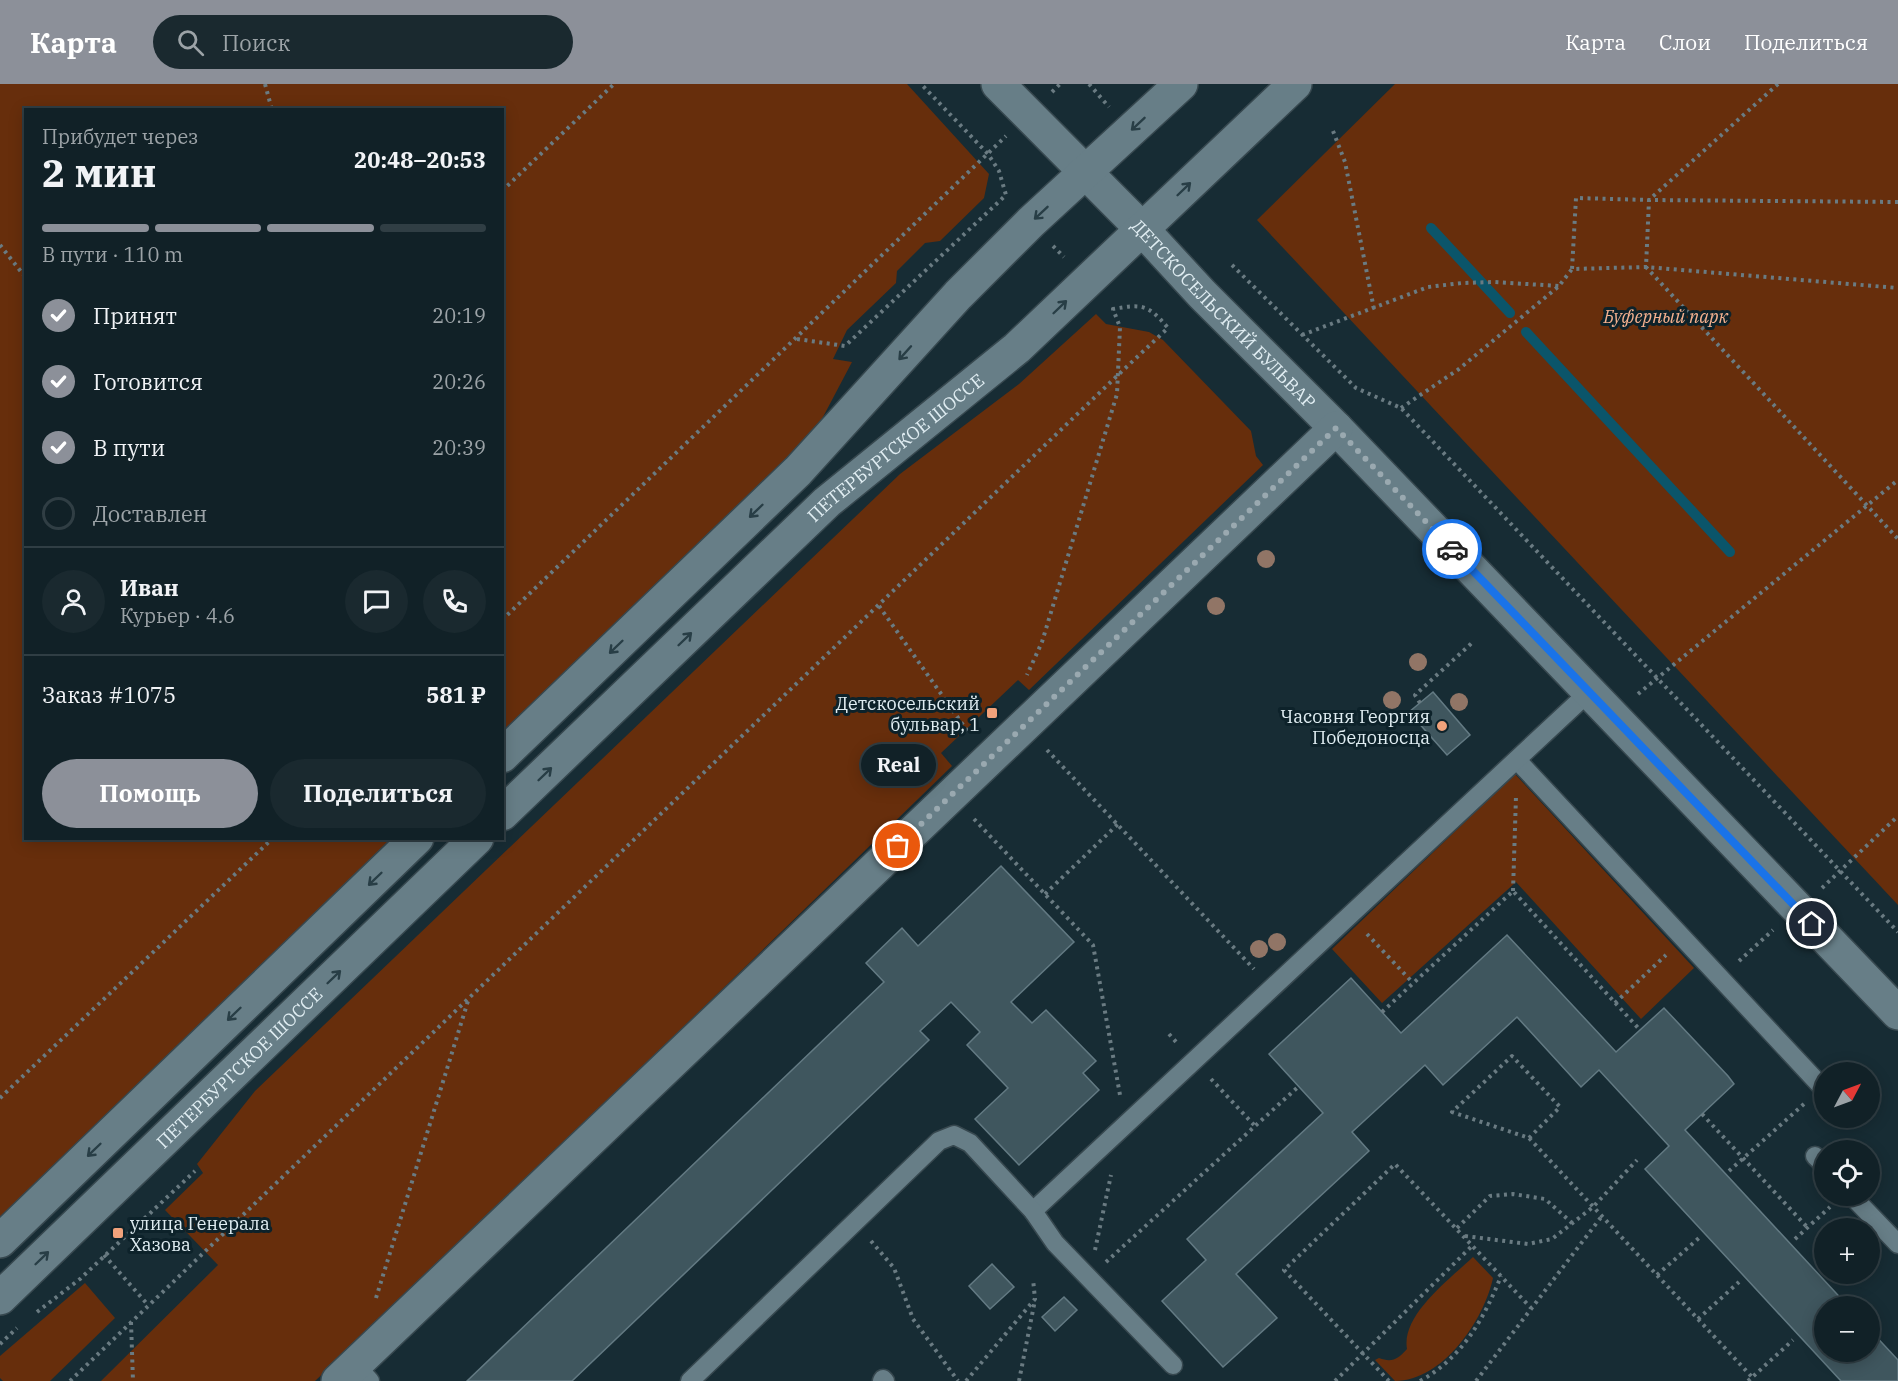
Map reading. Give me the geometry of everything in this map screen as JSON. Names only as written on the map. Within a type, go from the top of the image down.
[{"type":"main road","name":"ДЕТСКОСЕЛЬСКИЙ БУЛЬВАР","points":[[998,84],[1336,428],[1898,1013]]},
{"type":"main road","points":[[504,754],[798,471],[958,295],[1180,84]]},
{"type":"main road","name":"ПЕТЕРБУРГСКОЕ ШОССЕ","points":[[504,812],[827,502],[1017,348],[1295,84]]},
{"type":"main road","points":[[355,1376],[1336,428]]},
{"type":"main road","points":[[0,1240],[415,840]]},
{"type":"main road","name":"ПЕТЕРБУРГСКОЕ ШОССЕ","points":[[0,1298],[475,840]]},
{"type":"lane","points":[[1033,1211],[1590,692]]},
{"type":"lane","points":[[1517,760],[1814,1078]]},
{"type":"lane","points":[[690,1381],[939,1141],[954,1135],[970,1143],[1033,1211],[1055,1243],[1173,1365]]},
{"type":"lane","points":[[1862,1206],[1897,1240]]},
{"type":"path","points":[[265,84],[271,108]]},
{"type":"path","points":[[504,189],[614,84]]},
{"type":"path","points":[[796,339],[845,346],[1006,195],[999,171],[988,154],[921,84]]},
{"type":"path","points":[[1089,84],[1110,107]]},
{"type":"path","points":[[1778,84],[1649,200],[1646,267],[1898,539]]},
{"type":"path","points":[[504,618],[1011,131]]},
{"type":"path","points":[[1333,131],[1345,162],[1374,309]]},
{"type":"path","points":[[1401,408],[1459,369],[1559,286],[1572,268],[1576,198],[1898,202]]},
{"type":"path","points":[[0,245],[24,275]]},
{"type":"path","points":[[1053,246],[1067,260]]},
{"type":"path","points":[[1232,265],[1356,388],[1401,408],[1898,932]]},
{"type":"path","points":[[1572,268],[1646,267],[1898,288]]},
{"type":"path","points":[[1302,335],[1428,287],[1494,282],[1559,286]]},
{"type":"path","points":[[70,1381],[469,1000],[879,606],[1118,375],[1168,327],[1154,310],[1135,305],[1113,309],[1120,327],[1118,375],[1117,394],[1042,642],[1022,685]]},
{"type":"path","points":[[1613,717],[1658,677],[1898,480]]},
{"type":"path","points":[[879,606],[972,738]]},
{"type":"path","points":[[1420,703],[1414,695],[1474,641]]},
{"type":"path","points":[[1046,749],[1272,988]]},
{"type":"path","points":[[1517,760],[1513,891],[1640,1030]]},
{"type":"path","points":[[1841,872],[1898,816]]},
{"type":"path","points":[[974,819],[1093,945],[1120,1095]]},
{"type":"path","points":[[1045,894],[1118,824]]},
{"type":"path","points":[[0,1098],[271,840]]},
{"type":"path","points":[[1382,1012],[1513,891]]},
{"type":"path","points":[[1350,916],[1413,983]]},
{"type":"path","points":[[1615,1002],[1684,939]]},
{"type":"path","points":[[373,1308],[469,1000]]},
{"type":"path","points":[[1529,1138],[1560,1107],[1512,1056],[1452,1112],[1529,1138],[1698,1319],[1750,1379],[1793,1340]]},
{"type":"path","points":[[1090,1277],[1299,1086]]},
{"type":"path","points":[[1729,1171],[1814,1094]]},
{"type":"path","points":[[1702,1114],[1807,1227]]},
{"type":"path","points":[[1090,1277],[1121,1130]]},
{"type":"path","points":[[1464,1236],[1528,1244],[1552,1239],[1593,1207],[1637,1160]]},
{"type":"path","points":[[1389,1381],[1284,1270],[1395,1164],[1531,1308]]},
{"type":"path","points":[[28,1319],[80,1279],[195,1171]]},
{"type":"path","points":[[1457,1228],[1490,1197],[1513,1194],[1545,1199],[1573,1224]]},
{"type":"path","points":[[1795,1239],[1831,1206]]},
{"type":"path","points":[[1476,1381],[1602,1216]]},
{"type":"path","points":[[854,1223],[894,1268],[913,1319],[958,1381]]},
{"type":"path","points":[[1657,1275],[1699,1238]]},
{"type":"path","points":[[1335,1381],[1473,1245]]},
{"type":"path","points":[[104,1255],[148,1305]]},
{"type":"path","points":[[1420,1381],[1459,1351],[1477,1328],[1501,1276]]},
{"type":"path","points":[[1019,1381],[1035,1299],[1033,1279]]},
{"type":"path","points":[[1698,1319],[1739,1282]]},
{"type":"path","points":[[966,1381],[1035,1299]]},
{"type":"path","points":[[131,1321],[132,1381]]},
{"type":"path","points":[[0,1344],[20,1326]]},
{"type":"green space","points":[[0,84],[907,84],[989,174],[984,198],[940,241],[925,243],[897,271],[896,283],[847,330],[833,359],[852,362],[814,434],[504,732],[504,108],[24,108],[24,840],[392,840],[0,1220]]},
{"type":"green space","name":"Буферный парк","points":[[1395,84],[1898,84],[1898,905],[1257,220]]},
{"type":"green space","points":[[1096,314],[1106,324],[1149,332],[1163,340],[1251,431],[1256,456],[1263,465],[1029,690],[1018,680],[941,753],[952,766],[462,1242],[315,1381],[101,1381],[218,1265],[165,1210],[203,1173],[197,1164],[255,1091],[900,474],[1019,384]]},
{"type":"green space","points":[[1515,774],[1694,968],[1641,1019],[1516,882],[1382,1003],[1332,949]]},
{"type":"green space","points":[[1473,1257],[1493,1278],[1481,1312],[1471,1329],[1445,1359],[1429,1371],[1413,1378],[1395,1381],[1375,1360],[1398,1358],[1407,1349],[1407,1336],[1419,1311],[1440,1287]]},
{"type":"green space","points":[[85,1283],[115,1318],[50,1381],[3,1381],[0,1378],[0,1356]]},
{"type":"building","name":"Часовня Георгия Победоносца","points":[[1433,692],[1470,735],[1447,755],[1409,712]]},
{"type":"building","points":[[1001,866],[1074,942],[1011,1002],[1032,1023],[1046,1010],[1096,1061],[1083,1073],[1099,1090],[1019,1165],[975,1119],[1008,1088],[967,1045],[980,1032],[951,1002],[920,1031],[929,1040],[572,1381],[467,1381],[884,982],[866,963],[902,928],[918,946]]},
{"type":"building","points":[[1507,935],[1616,1052],[1664,1008],[1734,1084],[1685,1130],[1814,1269],[1814,1284],[1828,1284],[1839,1296],[1814,1296],[1814,1352],[1645,1169],[1669,1146],[1599,1070],[1581,1087],[1517,1017],[1443,1085],[1425,1065],[1352,1132],[1369,1151],[1236,1274],[1277,1318],[1223,1367],[1162,1301],[1206,1260],[1187,1239],[1323,1113],[1269,1054],[1351,978],[1401,1033]]},
{"type":"building","points":[[992,1264],[1014,1287],[990,1309],[969,1286]]},
{"type":"building","points":[[1064,1297],[1077,1310],[1055,1331],[1042,1317]]},
{"type":"building","points":[[1880,1341],[1898,1360],[1898,1381],[1841,1381],[1823,1362],[1880,1362]]},
{"type":"waterway","points":[[1431,228],[1510,313]]},
{"type":"waterway","points":[[1526,332],[1730,552]]},
{"type":"way so far","points":[[898,846],[1336,428],[1452,549]]},
{"type":"place","name":"Детскосельский бульвар, 1","points":[[992,713]]},
{"type":"place","name":"Часовня Георгия Победоносца","points":[[1442,726]]},
{"type":"place","name":"Real","points":[[898,846]]},
{"type":"place","name":"улица Генерала Хазова","points":[[118,1233]]},
{"type":"route","points":[[1452,549],[1812,924]]}]
